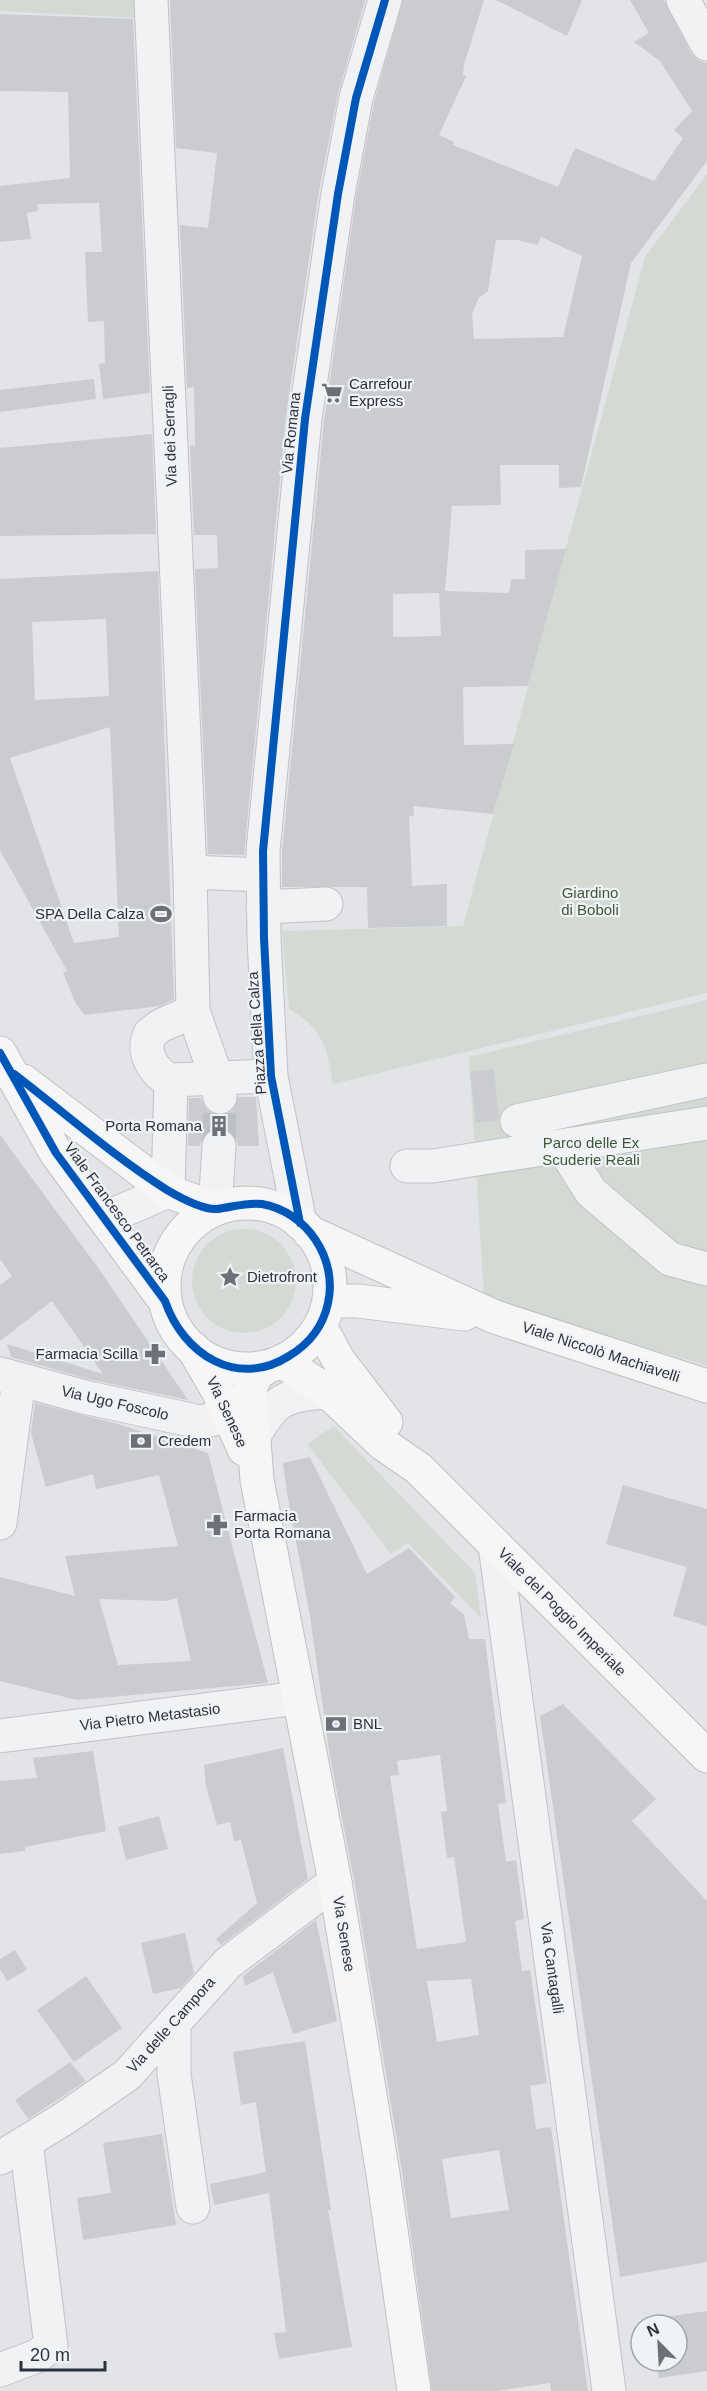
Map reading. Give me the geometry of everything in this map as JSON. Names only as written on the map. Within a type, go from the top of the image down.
[{"type":"main road","name":"Viale Francesco Petrarca","points":[[7,1064],[168,1191],[215,1209]]},
{"type":"main road","name":"Viale Francesco Petrarca","points":[[7,1064],[56,1153],[165,1301]]},
{"type":"main road","points":[[259,1204],[278,1208],[305,1228],[322,1250],[329,1268],[325,1313],[301,1349],[275,1364],[235,1369],[216,1363],[192,1347],[176,1326],[165,1301],[165,1281],[170,1253],[191,1225],[215,1209],[259,1204]]},
{"type":"main road","name":"Viale Niccolò Machiavelli","points":[[305,1228],[495,1317],[707,1386]]},
{"type":"main road","name":"Viale Niccolò Machiavelli","points":[[325,1313],[358,1301],[495,1317]]},
{"type":"main road","name":"Viale del Poggio Imperiale","points":[[325,1313],[339,1361],[395,1432],[418,1468]]},
{"type":"main road","name":"Via Senese","points":[[192,1347],[206,1367],[230,1416],[257,1480]]},
{"type":"main road","name":"Viale del Poggio Imperiale","points":[[275,1364],[328,1392],[383,1444],[418,1468],[707,1756]]},
{"type":"main road","name":"Via Senese","points":[[275,1364],[256,1375],[250,1389],[252,1440],[257,1480],[335,1882],[383,2174],[414,2391]]},
{"type":"street","name":"Via dei Serragli","points":[[151,0],[189,872]]},
{"type":"street","name":"Via Romana","points":[[262,891],[309,395],[338,194],[356,98],[385,0]]},
{"type":"street","points":[[683,0],[707,44]]},
{"type":"street","points":[[218,1088],[193,1011],[189,872],[262,891],[326,904]]},
{"type":"street","name":"Piazza della Calza","points":[[262,891],[271,1076],[305,1228]]},
{"type":"street","points":[[106,1218],[168,1191],[171,1080],[157,1072],[151,1063],[148,1039],[153,1031],[193,1011]]},
{"type":"street","name":"Piazza della Calza","points":[[171,1080],[218,1088],[271,1076]]},
{"type":"street","points":[[517,1121],[707,1080]]},
{"type":"street","points":[[407,1166],[433,1166],[707,1124]]},
{"type":"street","points":[[215,1209],[219,1146]]},
{"type":"street","points":[[562,1146],[591,1192],[670,1259],[707,1269]]},
{"type":"street","points":[[0,1522],[9,1377]]},
{"type":"street","name":"Via Ugo Foscolo","points":[[9,1377],[84,1397],[200,1422],[230,1416]]},
{"type":"street","points":[[252,1440],[273,1406],[297,1395],[328,1392]]},
{"type":"street","name":"Via Cantagalli","points":[[495,1545],[609,2391]]},
{"type":"street","name":"Via Pietro Metastasio","points":[[0,1736],[299,1698]]},
{"type":"street","name":"Via delle Campora","points":[[13,2150],[111,2087],[135,2066],[174,2025],[228,1963],[335,1882]]},
{"type":"street","points":[[174,2025],[174,2074],[193,2207]]},
{"type":"street","points":[[0,2370],[37,2356],[51,2346],[13,2150]]},
{"type":"green space","points":[[0,0],[137,0],[138,18],[0,11]]},
{"type":"green space","name":"Giardino di Boboli","points":[[707,174],[707,993],[333,1084],[322,1040],[309,1024],[289,1009],[282,931],[463,926],[645,257]]},
{"type":"green space","name":"Parco delle Ex Scuderie Reali","points":[[707,1000],[707,1366],[484,1297],[469,1057]]},
{"type":"green space","points":[[244,1229],[264,1233],[281,1244],[292,1261],[296,1281],[292,1301],[281,1318],[264,1329],[244,1333],[224,1329],[207,1318],[196,1301],[192,1281],[196,1261],[207,1244],[224,1233]]},
{"type":"green space","points":[[334,1426],[475,1573],[481,1618],[408,1543],[391,1554],[307,1444]]},
{"type":"building","points":[[170,0],[365,0],[338,94],[319,191],[286,416],[244,855],[208,854],[195,569],[218,568],[217,535],[194,535],[190,445],[195,446],[194,387],[187,388],[180,225],[208,228],[217,153],[176,148]]},
{"type":"building","points":[[403,0],[484,0],[464,65],[463,75],[466,76],[439,135],[454,142],[453,145],[558,187],[575,148],[654,181],[683,138],[674,130],[692,111],[660,61],[634,42],[649,33],[630,0],[664,0],[691,53],[698,60],[707,63],[707,161],[631,263],[581,487],[559,488],[559,465],[500,465],[501,505],[452,506],[445,591],[509,593],[511,579],[525,579],[525,550],[566,549],[528,686],[463,687],[464,745],[514,744],[493,814],[413,806],[414,816],[409,816],[412,886],[447,884],[447,926],[368,928],[367,887],[282,887],[282,852],[324,421],[356,197],[374,102]],"holes":[[[541,237],[582,256],[563,337],[474,339],[472,313],[479,298],[488,291],[496,240],[517,240],[538,245]],[[439,593],[441,636],[393,637],[393,594]]]},
{"type":"building","points":[[496,0],[582,0],[567,36]]},
{"type":"building","points":[[0,14],[133,19],[150,393],[103,399],[99,364],[105,363],[104,321],[88,322],[85,252],[102,252],[99,203],[37,204],[38,211],[27,213],[31,239],[0,242],[0,186],[70,178],[68,92],[0,91]]},
{"type":"building","points":[[94,379],[96,399],[0,412],[0,390]]},
{"type":"building","points":[[152,434],[156,534],[0,536],[0,448]]},
{"type":"building","points":[[158,571],[174,999],[160,1006],[85,1015],[76,1004],[63,973],[67,971],[0,850],[0,579]],"holes":[[[106,619],[109,696],[35,700],[32,622]],[[110,727],[119,937],[74,943],[10,758]]]},
{"type":"building","points":[[494,1069],[499,1120],[476,1123],[470,1072]]},
{"type":"building","name":"Porta Romana","points":[[238,1097],[256,1097],[259,1146],[238,1146],[236,1138],[230,1131],[220,1127],[211,1129],[204,1135],[200,1146],[188,1146],[189,1098],[201,1098],[206,1109],[214,1115],[222,1116],[232,1111]]},
{"type":"building","points":[[0,1135],[99,1269],[188,1400],[88,1379],[11,1357],[7,1344],[103,1374],[52,1301],[0,1341],[0,1285],[12,1276],[0,1259]]},
{"type":"building","points":[[35,1403],[118,1424],[208,1453],[268,1683],[77,1700],[0,1681],[0,1577],[75,1596],[65,1556],[178,1546],[159,1475],[96,1489],[93,1474],[46,1487],[31,1433]],"holes":[[[177,1598],[191,1661],[118,1665],[99,1599],[166,1601]]]},
{"type":"building","points":[[310,1457],[367,1574],[409,1548],[455,1597],[450,1603],[464,1615],[469,1639],[485,1639],[506,1803],[498,1804],[506,1862],[516,1860],[524,1919],[515,1921],[522,1971],[530,1970],[547,2083],[530,2086],[536,2129],[551,2127],[588,2391],[551,2391],[550,2383],[496,2391],[432,2391],[402,2171],[354,1879],[330,1757],[310,1616],[283,1463]],"holes":[[[440,1755],[447,1811],[441,1812],[447,1858],[454,1857],[466,1942],[417,1949],[390,1776],[399,1775],[397,1761]],[[471,1979],[479,2035],[437,2042],[427,1981]],[[499,2150],[509,2210],[451,2218],[442,2159]]]},
{"type":"building","points":[[623,1485],[707,1509],[707,1626],[673,1616],[687,1567],[606,1544]]},
{"type":"building","points":[[563,1704],[656,1799],[632,1821],[707,1901],[707,2262],[620,2277],[540,1716]]},
{"type":"building","points":[[283,1748],[308,1879],[221,1945],[216,1939],[257,1903],[241,1840],[234,1841],[230,1822],[217,1825],[206,1786],[204,1765]]},
{"type":"building","points":[[93,1751],[106,1831],[25,1847],[25,1851],[0,1854],[0,1781],[37,1778],[33,1758]]},
{"type":"building","points":[[159,1816],[168,1849],[126,1860],[118,1827]]},
{"type":"building","points":[[316,1920],[337,2021],[293,2034],[273,1972],[245,1986],[243,1976]]},
{"type":"building","points":[[185,1933],[194,1973],[181,1988],[153,1994],[141,1943]]},
{"type":"building","points":[[15,1950],[27,1970],[7,1981],[0,1969],[0,1959]]},
{"type":"building","points":[[86,1976],[122,2028],[74,2062],[37,2010]]},
{"type":"building","points":[[305,2041],[331,2210],[328,2210],[352,2347],[279,2359],[274,2333],[286,2332],[269,2193],[214,2205],[210,2184],[266,2172],[256,2102],[241,2105],[233,2052]]},
{"type":"building","points":[[70,2062],[86,2081],[28,2119],[15,2100]]},
{"type":"building","points":[[162,2134],[176,2225],[83,2240],[77,2198],[111,2193],[103,2143]]},
{"type":"building","points":[[707,2311],[707,2371],[659,2378],[658,2373],[689,2373],[689,2314]]},
{"type":"tunnel","points":[[219,1146],[220,1097]]},
{"type":"cycle path","points":[[300,1223],[271,1076],[264,938],[263,851],[305,419],[338,194],[356,98],[385,0]]},
{"type":"cycle path","points":[[0,1053],[56,1153],[165,1301],[173,1320],[185,1337],[198,1350],[214,1361],[232,1367],[250,1369],[269,1365],[289,1356],[309,1340],[323,1320],[330,1286],[323,1254],[316,1240],[305,1227],[293,1217],[262,1204],[211,1209],[178,1196],[127,1163],[14,1074]]},
{"type":"place","name":"Carrefour Express","points":[[332,393]]},
{"type":"place","name":"SPA Della Calza","points":[[161,914]]},
{"type":"place","name":"Porta Romana","points":[[219,1126]]},
{"type":"place","name":"Dietrofront","points":[[230,1277]]},
{"type":"place","name":"Farmacia Scilla","points":[[155,1354]]},
{"type":"place","name":"Credem","points":[[141,1441]]},
{"type":"place","name":"Farmacia Porta Romana","points":[[217,1525]]},
{"type":"place","name":"BNL","points":[[336,1724]]}]
